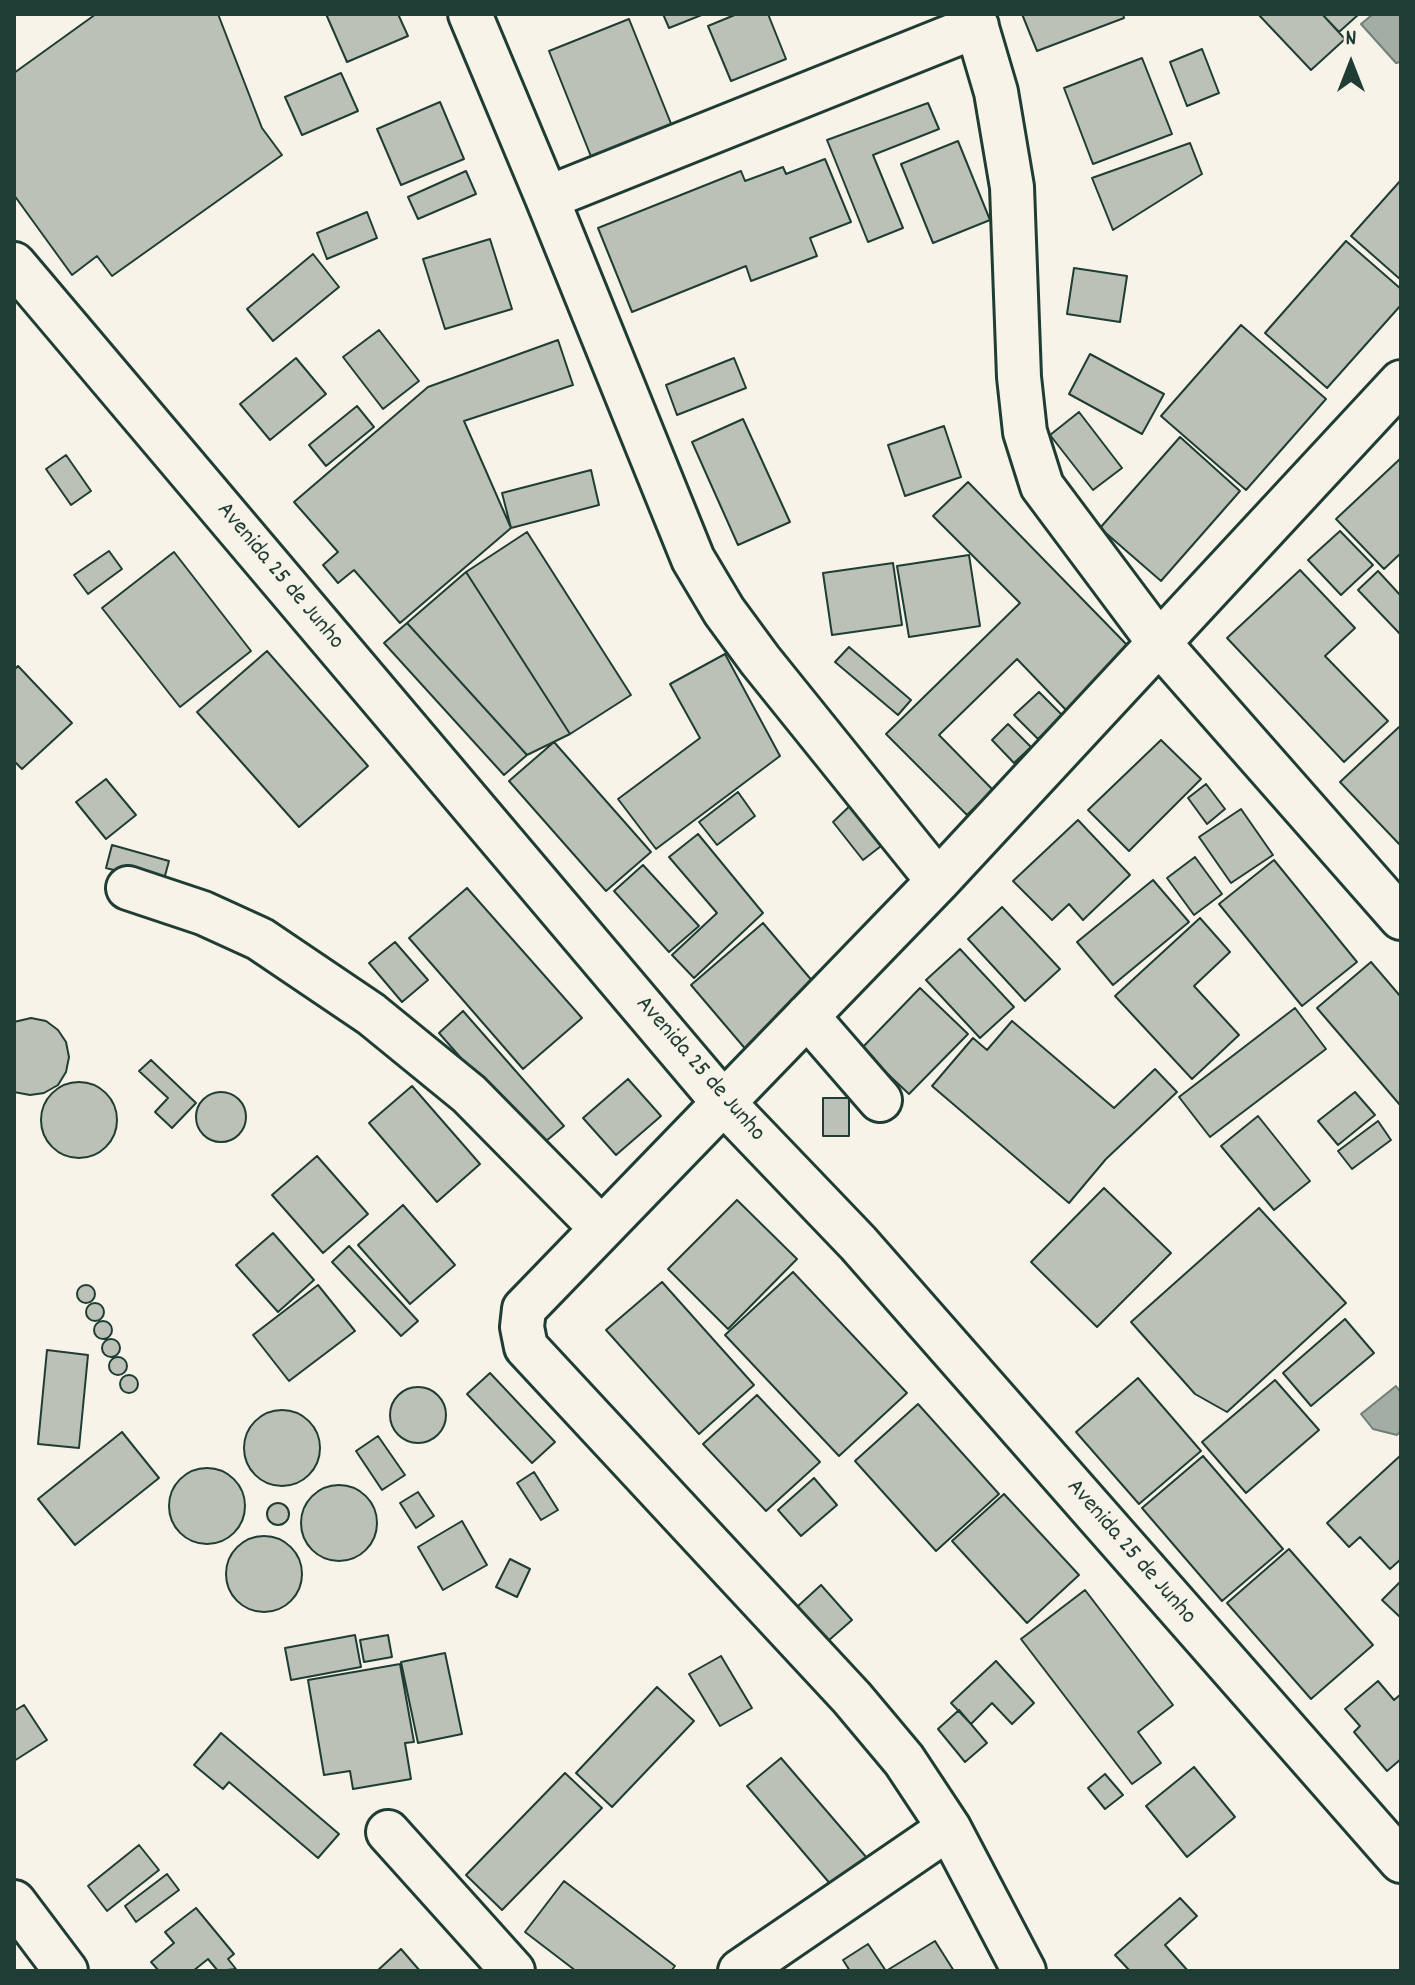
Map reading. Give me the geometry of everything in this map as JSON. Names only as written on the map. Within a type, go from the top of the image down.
[{"type":"street","points":[[470,14],[693,559],[724,611],[760,660],[938,881]]},
{"type":"street","points":[[547,198],[975,20],[996,92],[1012,187],[1019,377],[1025,432],[1042,486],[1160,644],[1401,918]]},
{"type":"street","name":"Avenida 25 de Junho","points":[[14,264],[722,1101],[858,1243],[1401,1861]]},
{"type":"street","points":[[1024,1971],[949,1828],[904,1760],[852,1698],[526,1347],[522,1327],[524,1309],[938,881],[1401,382]]},
{"type":"street","points":[[128,888],[203,913],[260,939],[371,1014],[469,1094],[601,1228]]},
{"type":"street","points":[[807,1016],[880,1100]]},
{"type":"street","points":[[740,1971],[949,1828]]},
{"type":"street","points":[[388,1832],[513,1971]]},
{"type":"street","points":[[14,1902],[66,1971]]},
{"type":"shaded area","points":[[1373,14],[1401,14],[1401,62],[1396,63],[1361,24]]},
{"type":"shaded area","points":[[1396,1386],[1401,1393],[1401,1430],[1397,1435],[1373,1429],[1361,1414]]},
{"type":"building","points":[[96,14],[218,14],[262,128],[282,155],[112,276],[97,256],[72,275],[14,195],[14,73]]},
{"type":"building","points":[[326,14],[398,14],[408,36],[347,62]]},
{"type":"building","points":[[663,14],[704,14],[669,28]]},
{"type":"building","points":[[737,14],[768,14],[786,59],[731,81],[708,26]]},
{"type":"building","points":[[1022,14],[1123,14],[1124,18],[1037,51]]},
{"type":"building","points":[[1258,14],[1322,14],[1345,39],[1311,70]]},
{"type":"building","points":[[1322,14],[1359,14],[1339,32]]},
{"type":"building","points":[[629,19],[674,131],[594,164],[549,51]]},
{"type":"building","points":[[1202,49],[1219,93],[1187,106],[1170,62]]},
{"type":"building","points":[[1142,58],[1172,134],[1093,164],[1064,88]]},
{"type":"building","points":[[341,73],[358,111],[302,135],[285,97]]},
{"type":"building","points":[[440,102],[464,159],[401,185],[377,129]]},
{"type":"building","points":[[928,103],[939,129],[873,155],[903,228],[868,242],[827,140]]},
{"type":"building","points":[[958,141],[990,220],[933,243],[901,164]]},
{"type":"building","points":[[1190,143],[1202,174],[1113,230],[1092,178]]},
{"type":"building","points":[[825,159],[851,222],[810,238],[817,256],[751,281],[746,266],[632,312],[598,228],[741,171],[745,181],[783,167],[786,174]]},
{"type":"building","points":[[466,171],[476,194],[418,219],[408,197]]},
{"type":"building","points":[[1401,180],[1401,280],[1351,236]]},
{"type":"building","points":[[367,212],[377,238],[327,259],[317,233]]},
{"type":"building","points":[[490,239],[512,309],[445,329],[423,259]]},
{"type":"building","points":[[1346,241],[1401,289],[1401,305],[1327,388],[1265,333]]},
{"type":"building","points":[[313,254],[339,287],[273,341],[247,309]]},
{"type":"building","points":[[1074,268],[1127,276],[1120,322],[1067,314]]},
{"type":"building","points":[[1241,325],[1326,399],[1246,490],[1161,416]]},
{"type":"building","points":[[379,330],[419,381],[383,409],[343,357]]},
{"type":"building","points":[[558,340],[573,385],[464,421],[511,528],[400,623],[354,570],[338,583],[323,565],[338,552],[294,502],[428,387]]},
{"type":"building","points":[[1090,354],[1164,394],[1142,434],[1069,394]]},
{"type":"building","points":[[296,358],[326,394],[270,440],[240,404]]},
{"type":"building","points":[[734,358],[746,388],[677,415],[666,385]]},
{"type":"building","points":[[357,406],[374,427],[326,466],[309,445]]},
{"type":"building","points":[[1079,412],[1122,468],[1093,490],[1050,435]]},
{"type":"building","points":[[743,419],[790,522],[738,545],[692,442]]},
{"type":"building","points":[[944,426],[961,477],[905,496],[888,445]]},
{"type":"building","points":[[1180,437],[1240,491],[1161,581],[1100,528]]},
{"type":"building","points":[[66,455],[91,491],[71,505],[46,469]]},
{"type":"building","points":[[1401,458],[1401,553],[1384,569],[1336,519]]},
{"type":"building","points":[[591,470],[599,505],[511,528],[502,493]]},
{"type":"building","points":[[968,482],[1130,648],[1066,710],[1017,659],[939,735],[993,790],[967,815],[886,734],[1020,603],[933,516]]},
{"type":"building","points":[[1340,531],[1373,565],[1341,595],[1308,560]]},
{"type":"building","points":[[527,532],[631,695],[570,734],[466,572]]},
{"type":"building","points":[[109,551],[122,569],[88,594],[74,575]]},
{"type":"building","points":[[174,552],[251,651],[180,707],[102,608]]},
{"type":"building","points":[[969,555],[980,626],[909,637],[897,566]]},
{"type":"building","points":[[893,563],[902,625],[832,635],[823,573]]},
{"type":"building","points":[[1300,570],[1355,628],[1325,656],[1388,721],[1344,762],[1227,638]]},
{"type":"building","points":[[1378,571],[1401,596],[1401,635],[1358,590]]},
{"type":"building","points":[[466,572],[570,734],[527,755],[407,623]]},
{"type":"building","points":[[407,623],[527,755],[504,775],[384,643]]},
{"type":"building","points":[[849,647],[911,700],[898,715],[835,662]]},
{"type":"building","points":[[267,651],[368,766],[299,827],[197,712]]},
{"type":"building","points":[[725,654],[780,756],[656,849],[618,799],[700,738],[670,684]]},
{"type":"building","points":[[18,666],[72,723],[22,769],[14,761],[14,670]]},
{"type":"building","points":[[1039,692],[1062,715],[1038,739],[1014,715]]},
{"type":"building","points":[[1008,724],[1031,747],[1014,763],[992,740]]},
{"type":"building","points":[[1401,728],[1401,846],[1340,782]]},
{"type":"building","points":[[1161,740],[1201,779],[1129,851],[1088,810]]},
{"type":"building","points":[[554,742],[651,852],[606,891],[509,781]]},
{"type":"building","points":[[106,779],[136,815],[106,839],[76,802]]},
{"type":"building","points":[[1206,784],[1225,809],[1207,824],[1188,798]]},
{"type":"building","points":[[738,792],[755,816],[717,845],[699,822]]},
{"type":"building","points":[[855,801],[885,843],[863,860],[833,822]]},
{"type":"building","points":[[1241,809],[1273,855],[1231,883],[1199,837]]},
{"type":"building","points":[[1078,820],[1130,875],[1083,920],[1069,904],[1052,920],[1013,881]]},
{"type":"building","points":[[698,834],[763,913],[694,978],[672,955],[717,913],[669,857]]},
{"type":"building","points":[[112,845],[169,861],[163,883],[106,868]]},
{"type":"building","points":[[1195,857],[1222,894],[1194,915],[1167,878]]},
{"type":"building","points":[[1274,860],[1357,962],[1302,1006],[1219,904]]},
{"type":"building","points":[[643,865],[699,926],[669,952],[614,891]]},
{"type":"building","points":[[1153,880],[1189,922],[1113,985],[1077,942]]},
{"type":"building","points":[[467,888],[582,1018],[523,1069],[409,938]]},
{"type":"building","points":[[1002,907],[1060,969],[1025,1001],[968,939]]},
{"type":"building","points":[[1200,918],[1230,952],[1194,986],[1239,1035],[1192,1079],[1115,996]]},
{"type":"building","points":[[763,923],[820,990],[748,1052],[691,985]]},
{"type":"building","points":[[395,942],[428,980],[402,1002],[369,963]]},
{"type":"building","points":[[960,949],[1014,1007],[980,1038],[926,980]]},
{"type":"building","points":[[1371,962],[1401,997],[1400,1105],[1317,1008]]},
{"type":"building","points":[[920,988],[968,1034],[909,1094],[861,1049]]},
{"type":"building","points":[[1295,1008],[1326,1049],[1210,1137],[1179,1097]]},
{"type":"building","points":[[463,1011],[564,1126],[539,1147],[439,1033]]},
{"type":"building","points":[[31,1018],[46,1021],[58,1030],[66,1042],[69,1057],[66,1072],[58,1085],[44,1093],[30,1095],[14,1092],[14,1022]]},
{"type":"building","points":[[1012,1021],[1114,1108],[1155,1069],[1177,1092],[1106,1159],[1069,1203],[932,1086],[973,1038],[987,1050]]},
{"type":"building","points":[[151,1060],[196,1103],[172,1128],[155,1112],[168,1098],[139,1071]]},
{"type":"building","points":[[628,1079],[661,1116],[616,1155],[583,1118]]},
{"type":"building","points":[[72,1082],[86,1082],[100,1088],[111,1099],[117,1120],[114,1135],[106,1147],[86,1158],[72,1158],[58,1152],[47,1141],[41,1127],[41,1113],[47,1099],[58,1088]]},
{"type":"building","points":[[412,1086],[480,1164],[437,1202],[369,1123]]},
{"type":"building","points":[[221,1092],[239,1099],[246,1117],[239,1135],[221,1142],[203,1135],[196,1117],[203,1099]]},
{"type":"building","points":[[1355,1092],[1375,1115],[1338,1145],[1318,1121]]},
{"type":"building","points":[[823,1098],[849,1098],[849,1136],[823,1136]]},
{"type":"building","points":[[1258,1116],[1310,1181],[1274,1210],[1221,1146]]},
{"type":"building","points":[[1378,1121],[1391,1140],[1352,1169],[1338,1151]]},
{"type":"building","points":[[317,1156],[368,1214],[323,1253],[272,1195]]},
{"type":"building","points":[[1104,1188],[1171,1253],[1097,1327],[1031,1262]]},
{"type":"building","points":[[737,1200],[797,1259],[728,1329],[668,1269]]},
{"type":"building","points":[[403,1205],[455,1265],[410,1304],[358,1245]]},
{"type":"building","points":[[1259,1208],[1346,1303],[1227,1412],[1195,1394],[1131,1322]]},
{"type":"building","points":[[273,1233],[314,1280],[278,1312],[236,1265]]},
{"type":"building","points":[[349,1246],[418,1321],[401,1336],[332,1262]]},
{"type":"building","points":[[793,1272],[907,1393],[839,1456],[725,1335]]},
{"type":"building","points":[[662,1282],[754,1385],[699,1434],[606,1330]]},
{"type":"building","points":[[86,1285],[95,1294],[86,1303],[77,1294]]},
{"type":"building","points":[[318,1285],[355,1331],[289,1381],[253,1335]]},
{"type":"building","points":[[95,1303],[104,1312],[95,1321],[86,1312]]},
{"type":"building","points":[[1345,1319],[1374,1353],[1311,1406],[1283,1373]]},
{"type":"building","points":[[103,1321],[112,1330],[103,1339],[94,1330]]},
{"type":"building","points":[[111,1339],[120,1348],[111,1357],[102,1348]]},
{"type":"building","points":[[47,1350],[88,1355],[79,1448],[38,1444]]},
{"type":"building","points":[[118,1357],[127,1366],[118,1375],[109,1366]]},
{"type":"building","points":[[490,1373],[555,1442],[532,1463],[467,1394]]},
{"type":"building","points":[[129,1375],[138,1384],[129,1393],[120,1384]]},
{"type":"building","points":[[1138,1378],[1201,1451],[1139,1504],[1076,1432]]},
{"type":"building","points":[[1275,1380],[1319,1430],[1246,1493],[1202,1442]]},
{"type":"building","points":[[418,1387],[438,1395],[446,1415],[438,1435],[418,1443],[398,1435],[390,1415],[398,1395]]},
{"type":"building","points":[[757,1395],[820,1462],[766,1511],[703,1444]]},
{"type":"building","points":[[918,1404],[999,1494],[936,1551],[855,1461]]},
{"type":"building","points":[[275,1410],[289,1410],[303,1416],[314,1427],[320,1448],[317,1463],[309,1475],[289,1486],[275,1486],[261,1480],[250,1469],[244,1455],[244,1441],[250,1427],[261,1416]]},
{"type":"building","points":[[122,1432],[159,1478],[75,1545],[38,1499]]},
{"type":"building","points":[[378,1436],[405,1475],[382,1490],[356,1451]]},
{"type":"building","points":[[1401,1455],[1401,1559],[1390,1569],[1360,1537],[1349,1547],[1327,1523]]},
{"type":"building","points":[[1203,1456],[1283,1549],[1222,1601],[1142,1508]]},
{"type":"building","points":[[207,1468],[222,1471],[234,1479],[242,1491],[245,1506],[242,1521],[234,1533],[222,1541],[207,1544],[192,1541],[180,1533],[172,1521],[169,1506],[172,1491],[180,1479],[192,1471]]},
{"type":"building","points":[[534,1472],[558,1510],[541,1520],[517,1483]]},
{"type":"building","points":[[814,1478],[837,1505],[801,1536],[778,1510]]},
{"type":"building","points":[[332,1485],[346,1485],[360,1491],[371,1502],[377,1523],[374,1538],[366,1550],[346,1561],[332,1561],[318,1555],[307,1544],[301,1530],[301,1516],[307,1502],[318,1491]]},
{"type":"building","points":[[418,1492],[434,1516],[416,1528],[400,1503]]},
{"type":"building","points":[[1004,1494],[1079,1575],[1027,1623],[952,1541]]},
{"type":"building","points":[[278,1503],[286,1506],[289,1514],[286,1522],[278,1525],[270,1522],[267,1514],[270,1506]]},
{"type":"building","points":[[462,1521],[487,1565],[443,1590],[418,1547]]},
{"type":"building","points":[[264,1536],[279,1539],[291,1547],[299,1559],[302,1574],[299,1589],[291,1601],[279,1609],[264,1612],[249,1609],[237,1601],[229,1589],[226,1574],[229,1559],[237,1547],[249,1539]]},
{"type":"building","points":[[1289,1549],[1373,1645],[1311,1699],[1227,1603]]},
{"type":"building","points":[[510,1559],[530,1569],[517,1597],[496,1587]]},
{"type":"building","points":[[1401,1581],[1401,1618],[1382,1600]]},
{"type":"building","points":[[821,1585],[852,1620],[828,1641],[797,1607]]},
{"type":"building","points":[[1085,1590],[1173,1705],[1138,1732],[1161,1763],[1132,1784],[1021,1639]]},
{"type":"building","points":[[355,1635],[361,1667],[291,1680],[285,1648]]},
{"type":"building","points":[[388,1635],[392,1657],[364,1662],[360,1640]]},
{"type":"building","points":[[445,1653],[462,1734],[418,1743],[401,1662]]},
{"type":"building","points":[[721,1656],[752,1708],[720,1726],[689,1674]]},
{"type":"building","points":[[996,1661],[1034,1703],[1012,1724],[992,1703],[971,1724],[951,1703]]},
{"type":"building","points":[[400,1664],[414,1742],[405,1743],[411,1779],[353,1789],[350,1771],[324,1775],[308,1680]]},
{"type":"building","points":[[1378,1681],[1394,1700],[1401,1694],[1401,1759],[1387,1771],[1354,1732],[1360,1726],[1345,1709]]},
{"type":"building","points":[[657,1687],[694,1721],[612,1807],[576,1773]]},
{"type":"building","points":[[24,1705],[47,1740],[14,1761],[14,1711]]},
{"type":"building","points":[[959,1710],[987,1743],[965,1762],[938,1729]]},
{"type":"building","points":[[221,1733],[339,1834],[318,1858],[229,1782],[223,1789],[194,1765]]},
{"type":"building","points":[[781,1758],[873,1865],[838,1893],[747,1786]]},
{"type":"building","points":[[1194,1767],[1235,1817],[1187,1857],[1146,1806]]},
{"type":"building","points":[[565,1773],[602,1808],[502,1910],[466,1875]]},
{"type":"building","points":[[1105,1774],[1123,1795],[1105,1809],[1088,1788]]},
{"type":"building","points":[[139,1845],[159,1870],[107,1911],[88,1886]]},
{"type":"building","points":[[167,1874],[179,1890],[136,1922],[125,1906]]},
{"type":"building","points":[[564,1881],[675,1966],[671,1971],[576,1971],[525,1932]]},
{"type":"building","points":[[1180,1898],[1197,1916],[1165,1945],[1188,1971],[1130,1971],[1115,1955]]},
{"type":"building","points":[[196,1908],[234,1954],[228,1959],[236,1969],[218,1971],[208,1959],[193,1971],[159,1971],[151,1962],[174,1943],[165,1932]]},
{"type":"building","points":[[935,1941],[954,1971],[886,1971]]},
{"type":"building","points":[[868,1944],[886,1971],[850,1971],[843,1960]]},
{"type":"building","points":[[401,1949],[420,1971],[377,1971]]}]
